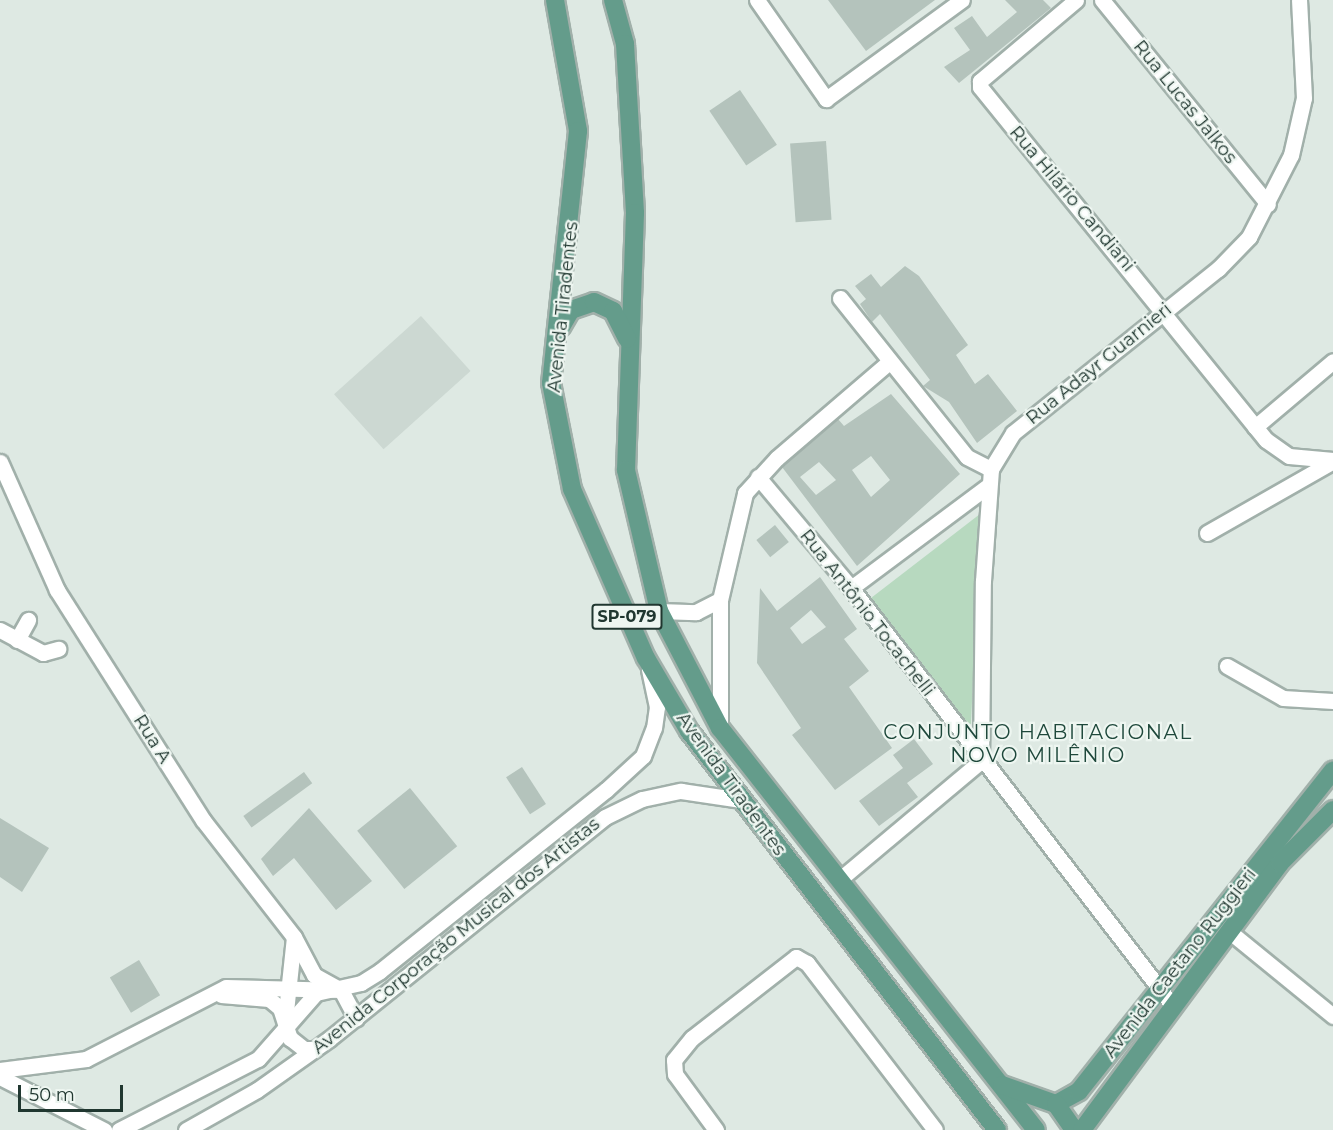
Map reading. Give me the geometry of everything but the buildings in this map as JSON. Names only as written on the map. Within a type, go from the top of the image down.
[{"type":"main road","name":"Avenida Tiradentes","points":[[555,0],[578,131],[559,330],[551,383],[557,432],[572,489],[646,658],[689,732],[990,1128]]},
{"type":"main road","name":"Avenida Tiradentes","points":[[613,0],[625,44],[635,213],[628,344],[626,470],[659,611],[720,728],[1036,1130]]},
{"type":"main road","points":[[559,330],[571,310],[594,302],[613,311],[628,344]]},
{"type":"main road","name":"Avenida Caetano Ruggieri","points":[[1056,1104],[1079,1091],[1333,771]]},
{"type":"main road","name":"Avenida Caetano Ruggieri","points":[[1083,1130],[1280,863],[1333,810]]},
{"type":"main road","points":[[1002,1085],[1056,1104],[1074,1130]]},
{"type":"street","points":[[623,0],[625,44]]},
{"type":"street","points":[[758,0],[826,99],[962,0]]},
{"type":"street","name":"Rua Hilário Candiani","points":[[1076,0],[980,81],[980,87],[1165,311],[1255,427],[1289,456],[1333,460]]},
{"type":"street","name":"Rua Lucas Jalkos","points":[[1101,0],[1268,204]]},
{"type":"street","name":"Rua Adayr Guarnieri","points":[[981,761],[988,486],[991,469],[1013,433],[1165,311],[1249,237],[1268,204],[1291,155],[1304,98],[1299,0]]},
{"type":"street","points":[[840,298],[888,363],[967,457],[991,469]]},
{"type":"street","points":[[1255,427],[1333,361]]},
{"type":"street","points":[[720,728],[720,600],[746,493],[758,477],[888,363]]},
{"type":"street","points":[[1207,533],[1333,460]]},
{"type":"street","name":"Rua A","points":[[0,462],[57,590],[203,820],[294,938],[314,975],[341,990]]},
{"type":"street","name":"Rua Antônio Tocachelli","points":[[758,477],[851,588],[981,761],[1173,1006]]},
{"type":"street","points":[[851,588],[988,486]]},
{"type":"street","points":[[659,611],[690,613],[720,600]]},
{"type":"street","points":[[17,640],[28,620]]},
{"type":"street","points":[[0,630],[43,653],[58,649]]},
{"type":"street","name":"Avenida Corporação Musical dos Artistas","points":[[119,1130],[258,1059],[316,993],[341,990],[380,971],[602,793],[643,756],[654,728],[657,707],[646,658]]},
{"type":"street","points":[[1227,666],[1283,698],[1333,701]]},
{"type":"street","points":[[839,880],[981,761]]},
{"type":"street","name":"Avenida Corporação Musical dos Artistas","points":[[186,1130],[315,1049],[617,811],[681,791],[741,800]]},
{"type":"street","points":[[602,793],[617,811]]},
{"type":"street","points":[[1230,932],[1333,1016]]},
{"type":"street","points":[[284,1030],[294,938]]},
{"type":"street","points":[[716,1130],[675,1074],[674,1060],[692,1038],[796,957],[807,963],[935,1130]]},
{"type":"street","points":[[0,1070],[86,1059],[138,1036],[226,987],[288,985],[341,990],[356,1018]]},
{"type":"street","points":[[212,994],[269,999],[280,1008],[284,1030],[297,1045],[315,1049]]},
{"type":"street","points":[[0,1077],[104,1130]]},
{"type":"shaded area","points":[[421,316],[471,371],[384,449],[334,394]]},
{"type":"green space","points":[[980,514],[971,724],[963,722],[871,598]]},
{"type":"district","name":"CONJUNTO HABITACIONAL NOVO MILÊNIO","points":[[1038,744]]}]
